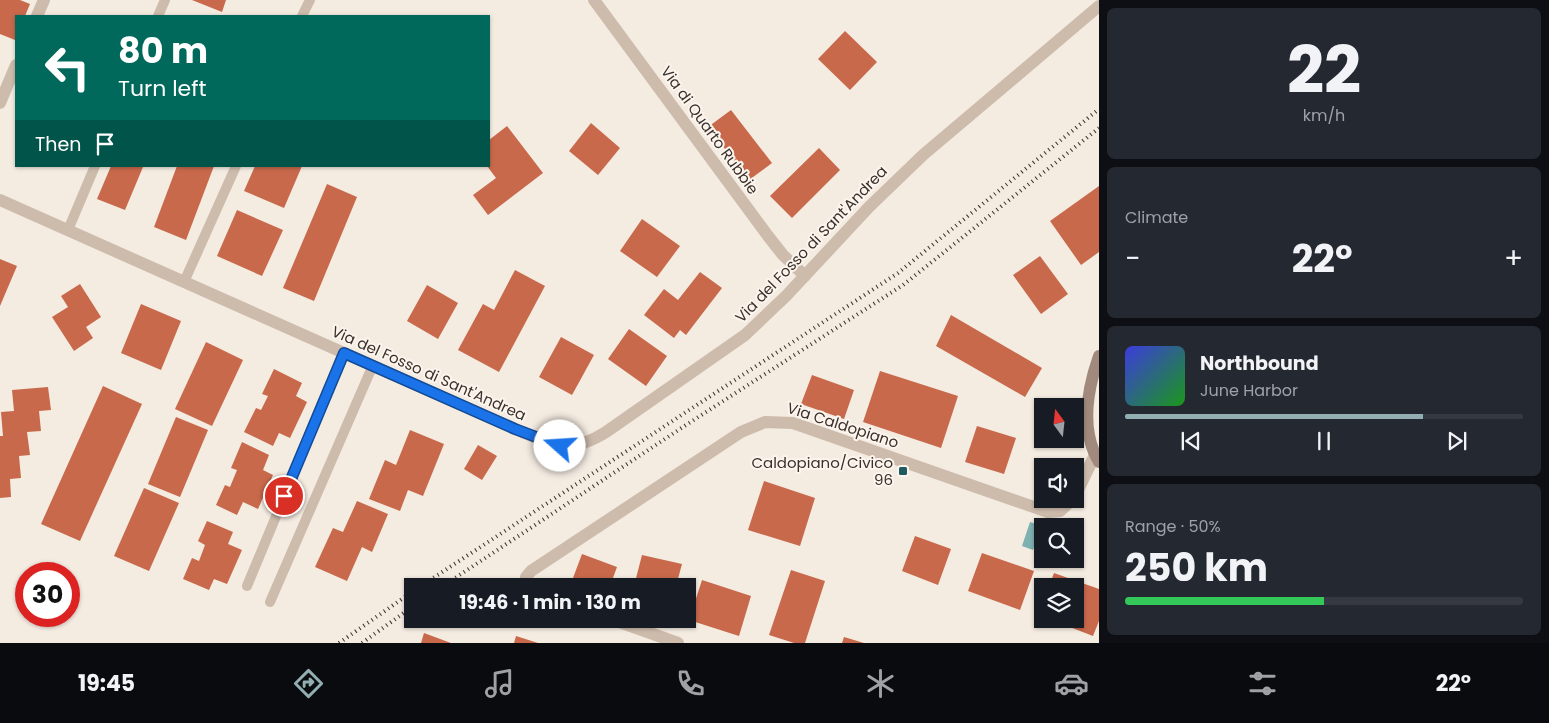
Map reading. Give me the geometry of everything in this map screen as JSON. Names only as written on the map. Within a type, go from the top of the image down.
[{"type":"main road","points":[[1097,458],[1088,435],[1087,416],[1090,392],[1099,356]]},
{"type":"street","points":[[37,15],[44,0]]},
{"type":"street","name":"Via di Quarto Rubbie","points":[[594,0],[772,241],[805,276]]},
{"type":"street","name":"Via del Fosso di Sant'Andrea","points":[[0,200],[533,436],[560,446],[575,446],[601,435],[732,345],[766,317],[869,207],[923,155],[1099,6]]},
{"type":"street","points":[[0,103],[15,67]]},
{"type":"street","name":"Via Caldopiano","points":[[526,578],[531,571],[741,432],[765,422],[793,423],[1034,507]]},
{"type":"street","name":"Via Caldopiano","points":[[1084,480],[1097,458]]},
{"type":"street","name":"Via Caldopiano","points":[[1037,508],[1048,512],[1060,511],[1063,508]]},
{"type":"street","points":[[636,628],[678,643]]},
{"type":"lane","points":[[158,15],[165,0]]},
{"type":"lane","points":[[302,15],[310,0]]},
{"type":"lane","points":[[68,230],[95,167]]},
{"type":"lane","points":[[184,282],[236,167]]},
{"type":"lane","points":[[246,586],[344,353]]},
{"type":"lane","points":[[270,602],[372,366]]},
{"type":"water","points":[[1030,522],[1034,523],[1033,550],[1022,546]]},
{"type":"building","points":[[0,0],[20,0],[30,4],[25,15],[15,15],[15,40],[0,34]]},
{"type":"building","points":[[192,0],[226,0],[222,12]]},
{"type":"building","points":[[845,31],[877,62],[850,90],[818,59]]},
{"type":"building","points":[[731,110],[772,163],[749,180],[708,127]]},
{"type":"building","points":[[591,123],[620,148],[598,175],[569,151]]},
{"type":"building","points":[[507,126],[543,173],[488,215],[473,195],[496,178],[488,167],[490,167],[490,139]]},
{"type":"building","points":[[819,148],[840,170],[792,218],[770,196]]},
{"type":"building","points":[[111,167],[143,167],[125,210],[97,199]]},
{"type":"building","points":[[177,167],[214,167],[186,240],[154,227]]},
{"type":"building","points":[[255,167],[302,167],[284,208],[244,191]]},
{"type":"building","points":[[327,184],[357,197],[314,301],[283,288]]},
{"type":"building","points":[[1099,186],[1099,252],[1081,265],[1050,221]]},
{"type":"building","points":[[237,210],[283,230],[262,276],[217,256]]},
{"type":"building","points":[[642,219],[680,246],[657,277],[620,251]]},
{"type":"building","points":[[1040,256],[1068,294],[1041,314],[1013,275]]},
{"type":"building","points":[[0,259],[17,266],[0,306]]},
{"type":"building","points":[[515,270],[545,286],[499,372],[458,350],[483,304],[494,310]]},
{"type":"building","points":[[700,272],[722,288],[686,335],[680,330],[674,338],[644,315],[664,289],[678,300]]},
{"type":"building","points":[[80,284],[101,317],[86,327],[93,338],[74,351],[52,317],[68,307],[61,296]]},
{"type":"building","points":[[427,285],[458,303],[438,339],[407,321]]},
{"type":"building","points":[[141,304],[181,321],[161,370],[121,353]]},
{"type":"building","points":[[951,315],[1042,368],[1025,397],[936,346]]},
{"type":"building","points":[[629,329],[667,356],[646,386],[608,359]]},
{"type":"building","points":[[561,337],[594,355],[572,395],[539,377]]},
{"type":"building","points":[[206,342],[243,360],[212,426],[175,409]]},
{"type":"building","points":[[274,369],[302,383],[296,396],[307,402],[290,438],[279,433],[273,446],[244,432],[256,408],[261,410],[268,396],[262,394]]},
{"type":"building","points":[[880,371],[958,396],[941,448],[863,422]]},
{"type":"building","points":[[812,375],[854,390],[844,419],[801,404]]},
{"type":"building","points":[[103,386],[142,404],[80,541],[41,524]]},
{"type":"building","points":[[48,387],[51,410],[39,411],[41,431],[27,432],[30,455],[19,456],[21,478],[10,479],[11,497],[0,498],[0,436],[3,436],[1,412],[14,411],[12,390]]},
{"type":"building","points":[[176,417],[208,430],[180,497],[148,484]]},
{"type":"building","points":[[977,426],[1016,438],[1004,474],[965,462]]},
{"type":"building","points":[[410,430],[444,444],[423,496],[408,490],[400,511],[369,499],[385,460],[396,465]]},
{"type":"building","points":[[242,442],[269,455],[263,470],[273,475],[258,509],[243,502],[237,515],[216,505],[225,485],[230,487],[237,470],[231,468]]},
{"type":"building","points":[[478,445],[497,456],[482,480],[464,469]]},
{"type":"building","points":[[764,481],[815,498],[800,546],[748,530]]},
{"type":"building","points":[[144,488],[179,503],[149,571],[114,556]]},
{"type":"building","points":[[357,501],[388,514],[372,552],[362,547],[347,581],[315,567],[333,528],[343,532]]},
{"type":"building","points":[[207,521],[233,532],[228,544],[242,550],[227,584],[214,579],[209,590],[183,579],[192,558],[199,561],[205,545],[198,541]]},
{"type":"building","points":[[915,536],[951,549],[938,585],[902,571]]},
{"type":"building","points":[[982,553],[1034,571],[1020,610],[968,591]]},
{"type":"building","points":[[582,554],[617,567],[613,578],[573,578]]},
{"type":"building","points":[[642,555],[682,564],[678,578],[636,578]]},
{"type":"building","points":[[791,570],[825,581],[805,643],[794,643],[769,635]]},
{"type":"building","points":[[1054,573],[1068,578],[1052,578]]},
{"type":"building","points":[[702,580],[751,596],[739,636],[696,622],[696,598]]},
{"type":"building","points":[[1084,584],[1099,589],[1099,621],[1093,636],[1072,628],[1084,628]]},
{"type":"building","points":[[424,633],[451,643],[421,643]]},
{"type":"building","points":[[516,636],[538,643],[514,643]]},
{"type":"building","points":[[844,637],[864,643],[842,643]]},
{"type":"railway","points":[[433,578],[898,273],[1099,109]]},
{"type":"railway","points":[[455,578],[686,425],[903,285],[1099,128]]},
{"type":"railway","points":[[339,643],[404,598]]},
{"type":"railway","points":[[362,643],[404,613]]},
{"type":"place","name":"Caldopiano/Civico 96","points":[[903,471]]},
{"type":"route","points":[[284,496],[344,353],[515,429],[560,446]]}]
